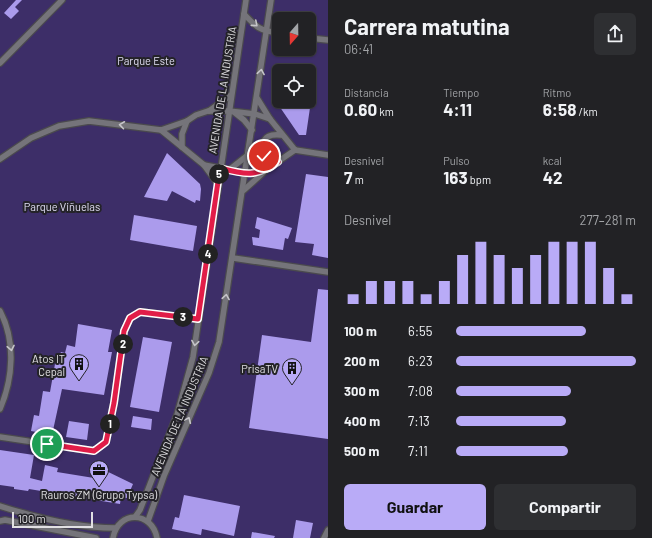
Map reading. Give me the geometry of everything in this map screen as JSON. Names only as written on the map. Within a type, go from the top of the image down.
[{"type":"street","points":[[0,63],[62,0]]},
{"type":"street","name":"AVENIDA DE LA INDUSTRIA","points":[[135,517],[140,510],[177,415],[193,357],[220,168],[232,112],[231,95],[246,0]]},
{"type":"street","name":"AVENIDA DE LA INDUSTRIA","points":[[148,521],[164,476],[209,373],[219,342],[268,32],[271,0]]},
{"type":"street","name":"AVENIDA DE LA INDUSTRIA","points":[[244,14],[256,26],[268,32]]},
{"type":"street","points":[[268,32],[272,32]]},
{"type":"street","points":[[316,39],[328,40]]},
{"type":"street","points":[[0,159],[30,138],[59,126],[89,120],[161,130],[187,121],[196,115],[208,111],[231,95]]},
{"type":"street","points":[[257,98],[281,135],[295,150],[328,156]]},
{"type":"street","points":[[208,111],[255,114],[270,119]]},
{"type":"street","points":[[232,112],[244,120],[252,130]]},
{"type":"street","points":[[182,147],[182,134],[187,121]]},
{"type":"street","points":[[161,130],[204,165],[218,184]]},
{"type":"street","points":[[278,162],[271,161],[264,156],[261,147],[264,139],[271,134],[281,135]]},
{"type":"street","points":[[243,190],[264,171],[295,150]]},
{"type":"street","points":[[228,171],[248,155]]},
{"type":"street","points":[[204,165],[228,171],[246,173],[264,171]]},
{"type":"street","points":[[233,258],[328,272]]},
{"type":"street","points":[[0,311],[6,322],[12,357],[8,381],[0,409]]},
{"type":"street","points":[[0,437],[94,451],[106,442],[114,403],[124,331],[130,318],[140,312],[198,319]]},
{"type":"street","points":[[0,506],[21,513],[94,528],[116,528]]},
{"type":"street","points":[[113,538],[116,528],[127,519],[135,517],[148,521],[156,531],[158,538]]},
{"type":"street","points":[[0,521],[5,520],[96,538]]},
{"type":"street","points":[[324,538],[328,530]]},
{"type":"green space","points":[[0,0],[328,0],[328,538],[0,538]]},
{"type":"building","points":[[16,0],[22,0],[15,7],[19,11],[11,19],[4,13]]},
{"type":"building","points":[[281,108],[310,108],[306,135],[299,135]]},
{"type":"building","points":[[167,153],[200,184],[200,201],[196,200],[195,203],[172,191],[167,201],[144,197]]},
{"type":"building","points":[[306,174],[328,177],[328,258],[312,255],[314,244],[295,242]]},
{"type":"building","points":[[134,215],[197,226],[193,251],[130,240]]},
{"type":"building","points":[[257,217],[292,228],[288,239],[285,238],[283,250],[253,245],[252,237],[259,238],[260,230],[255,228]]},
{"type":"building","name":"PrisaTV","points":[[318,289],[328,290],[328,439],[249,428],[262,335],[311,342]]},
{"type":"building","points":[[78,324],[112,330],[108,352],[112,352],[104,395],[62,389],[52,435],[31,431],[34,415],[39,416],[43,391],[50,392],[55,364],[61,352],[65,353],[67,345],[75,347]]},
{"type":"building","points":[[143,337],[172,342],[159,412],[130,407]]},
{"type":"building","points":[[133,416],[152,419],[151,430],[131,427]]},
{"type":"building","points":[[69,421],[89,424],[87,440],[66,437]]},
{"type":"building","points":[[0,450],[34,455],[30,478],[42,481],[45,465],[58,468],[57,472],[94,478],[98,467],[133,484],[127,498],[121,497],[120,504],[29,489],[28,491],[14,489],[14,487],[0,485]]},
{"type":"building","points":[[184,495],[240,506],[234,536],[202,529],[201,535],[172,529],[175,517],[179,518]]},
{"type":"building","points":[[296,520],[313,523],[310,538],[293,538]]},
{"type":"building","points":[[252,532],[275,536],[274,538],[251,538]]},
{"type":"place","name":"Atos IT Cepal","points":[[79,381]]},
{"type":"place","name":"PrisaTV","points":[[292,385]]},
{"type":"place","name":"Rauros ZM (Grupo Typsa)","points":[[99,487]]},
{"type":"route","points":[[47,444],[94,451],[106,442],[114,403],[124,331],[130,318],[140,312],[198,319],[220,168],[228,171],[255,174],[264,171],[278,162],[271,161],[264,156]]},
{"type":"park label","name":"Parque Este","points":[[146,60]]},
{"type":"park label","name":"Parque Viñuelas","points":[[62,206]]}]
